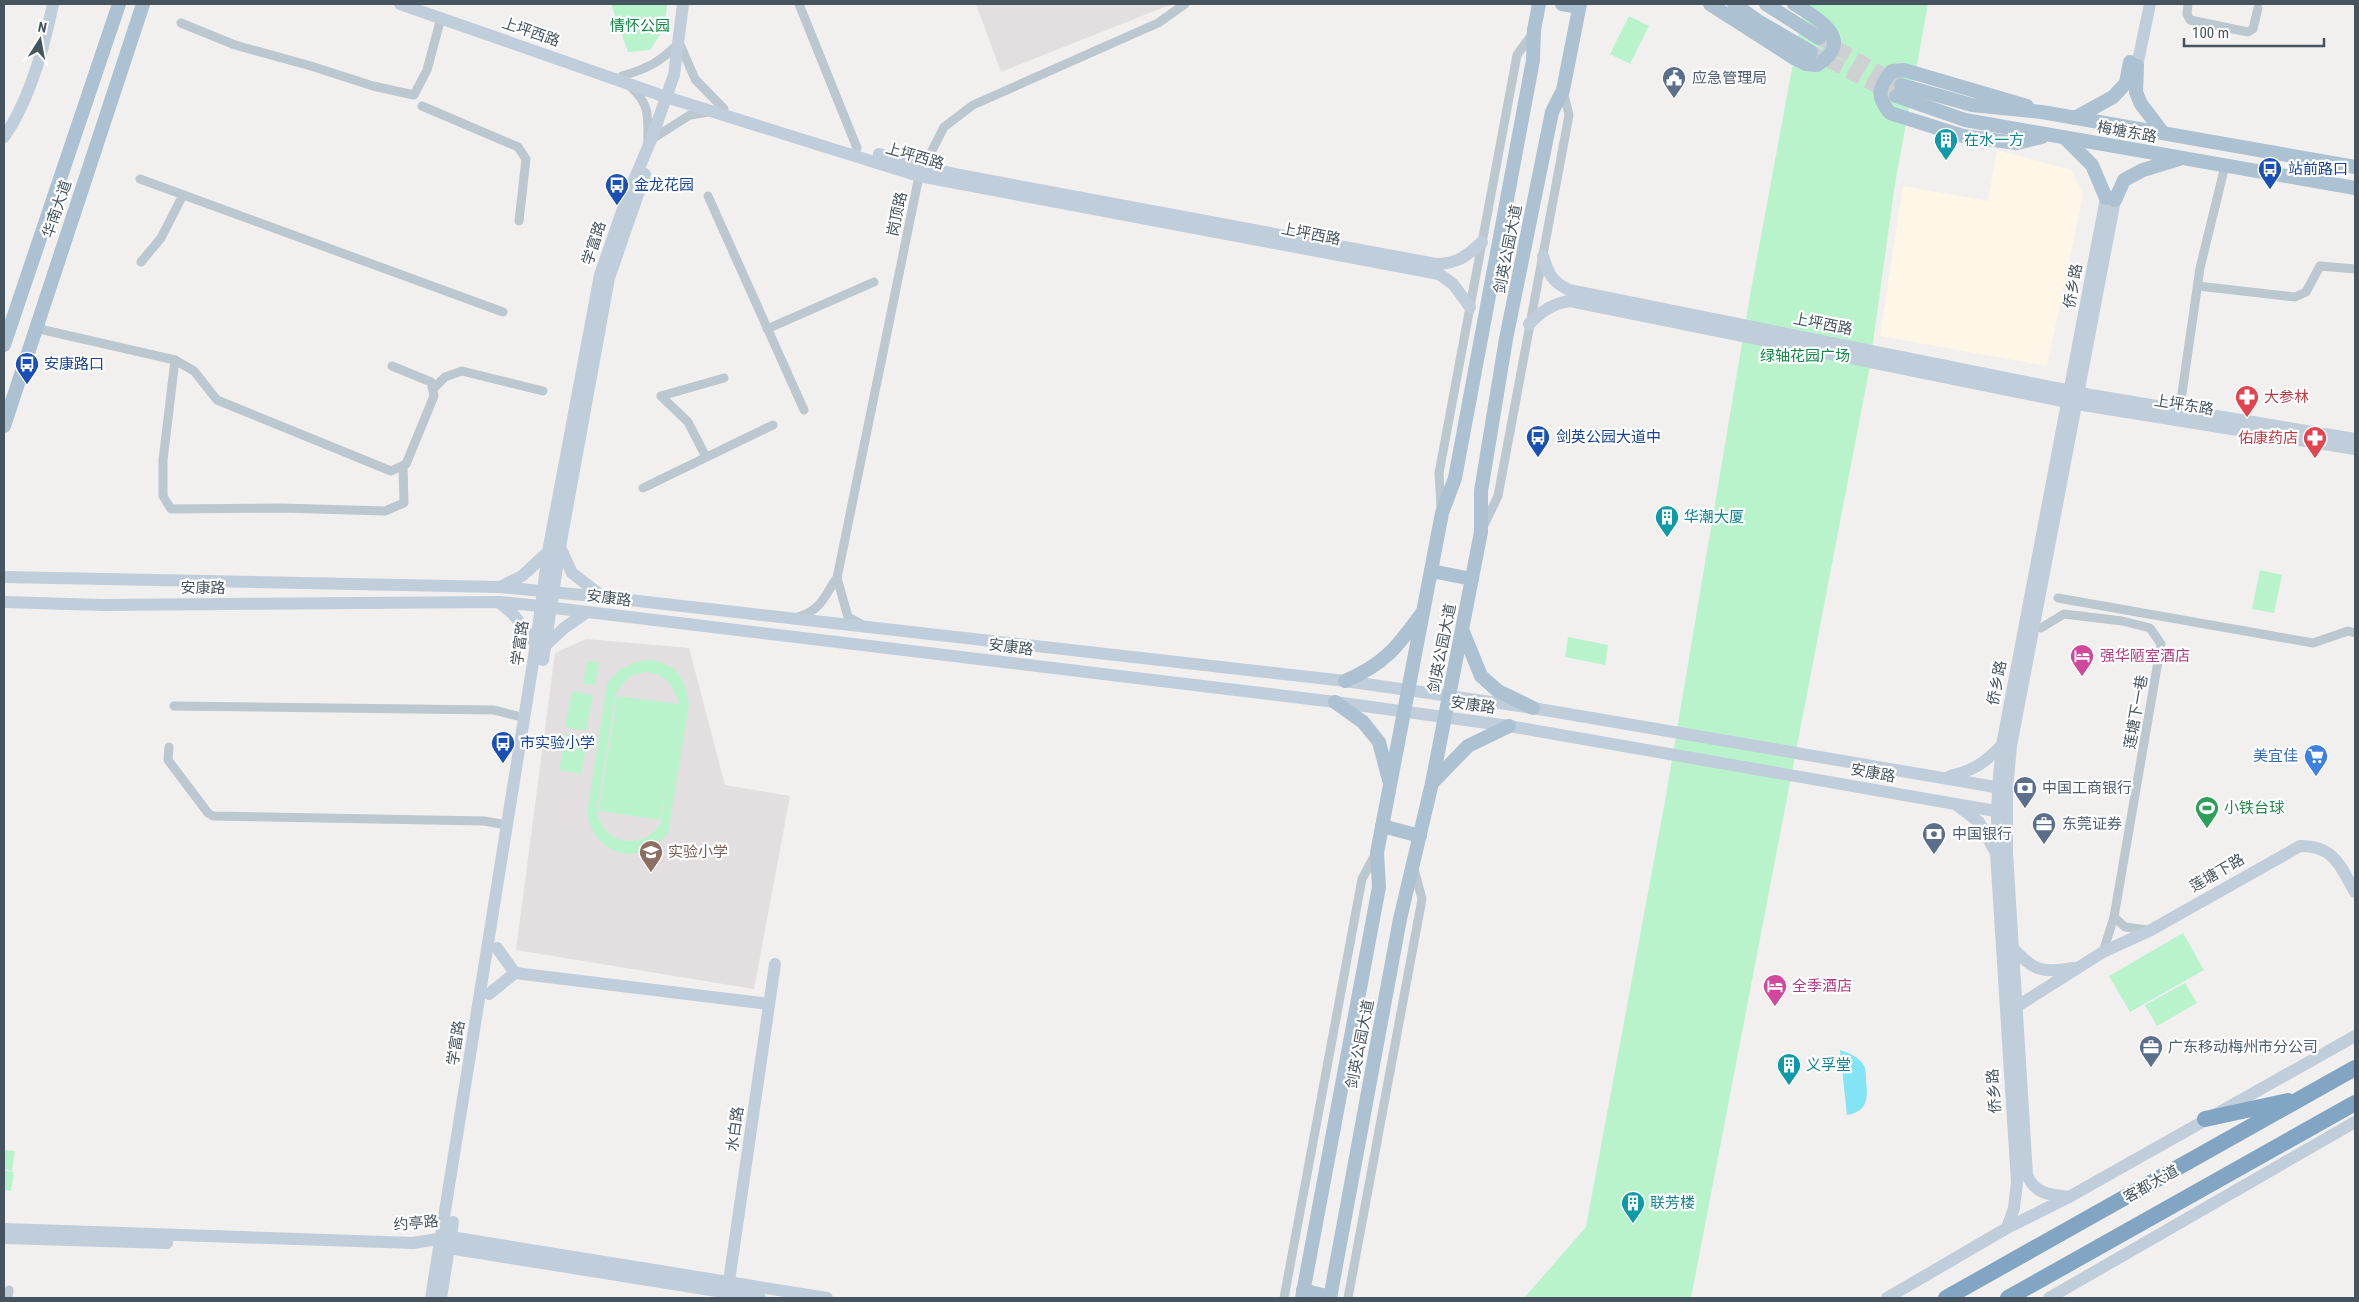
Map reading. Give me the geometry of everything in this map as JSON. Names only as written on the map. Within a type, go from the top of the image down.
[{"type":"highway","name":"客都大道","points":[[1946,1298],[2355,1068]]},
{"type":"highway","points":[[2205,1119],[2305,1097]]},
{"type":"highway","name":"客都大道","points":[[2008,1298],[2355,1103]]},
{"type":"main road","name":"华南大道","points":[[4,345],[7,324],[119,4]]},
{"type":"main road","name":"华南大道","points":[[4,426],[143,4]]},
{"type":"main road","name":"剑英公园大道","points":[[1302,1294],[1379,887],[1377,853],[1442,513],[1456,468],[1533,60],[1534,30],[1540,4]]},
{"type":"main road","points":[[1562,4],[1580,6]]},
{"type":"main road","points":[[1710,4],[1794,58],[1806,64],[1817,65],[1831,53],[1834,41],[1831,30],[1820,20],[1794,4]]},
{"type":"main road","points":[[1734,4],[1758,21],[1811,52]]},
{"type":"main road","points":[[1766,4],[1819,38]]},
{"type":"main road","name":"剑英公园大道","points":[[1330,1298],[1400,919],[1432,783],[1481,532],[1482,491],[1506,340],[1552,112],[1563,90],[1580,6]]},
{"type":"main road","points":[[2075,118],[2113,97],[2126,83],[2133,64]]},
{"type":"main road","points":[[2133,64],[2136,92],[2141,104],[2163,134]]},
{"type":"main road","points":[[2042,112],[2017,101],[1904,70],[1892,71],[1884,81],[1880,96],[1882,104],[1890,113],[1964,136],[2017,143],[2049,136]]},
{"type":"main road","name":"梅塘东路","points":[[2355,167],[2042,112],[1972,105],[1899,90],[1965,120],[2355,188]]},
{"type":"main road","points":[[2066,139],[2092,165],[2110,199],[2124,180],[2143,170],[2181,158]]},
{"type":"main road","points":[[1431,571],[1472,579]]},
{"type":"main road","points":[[1345,681],[1378,665],[1390,654],[1424,610]]},
{"type":"main road","points":[[1462,631],[1481,676],[1498,691],[1533,708]]},
{"type":"main road","points":[[1335,702],[1363,722],[1379,742],[1390,786]]},
{"type":"main road","points":[[1432,783],[1468,746],[1509,726]]},
{"type":"main road","points":[[1382,826],[1420,836]]},
{"type":"main road","points":[[1302,1294],[1330,1298]]},
{"type":"street","points":[[4,137],[14,122],[45,45],[53,4]]},
{"type":"street","name":"上坪西路","points":[[400,4],[670,95],[922,171],[1438,269]]},
{"type":"street","name":"上坪西路","points":[[415,4],[625,80]]},
{"type":"street","name":"学富路","points":[[431,1298],[445,1242],[497,948],[548,592],[560,547],[609,278],[670,95],[683,4]]},
{"type":"street","points":[[799,4],[857,148]]},
{"type":"street","name":"岗顶路","points":[[837,578],[922,171],[944,127],[973,105],[1158,22],[1185,4]]},
{"type":"street","points":[[2133,64],[2141,4]]},
{"type":"street","points":[[2133,64],[2150,4]]},
{"type":"street","points":[[2188,4],[2187,14],[2190,20],[2248,32],[2253,29],[2258,8]]},
{"type":"street","points":[[181,23],[235,45],[311,66],[373,86],[414,95],[427,70],[441,18]]},
{"type":"street","points":[[1442,513],[1439,473],[1517,55],[1534,30]]},
{"type":"street","points":[[678,42],[694,78],[719,110],[690,115],[650,143],[649,114],[640,96],[625,80],[662,60],[678,42]]},
{"type":"street","points":[[1481,532],[1498,496],[1569,115],[1563,90]]},
{"type":"street","name":"学富路","points":[[441,1298],[445,1242],[525,718],[551,608],[548,592],[548,552],[600,276],[628,194],[670,95]]},
{"type":"street","points":[[422,106],[518,147],[526,160],[519,221]]},
{"type":"street","name":"上坪西路","points":[[719,110],[857,148],[922,171]]},
{"type":"street","points":[[2180,407],[2198,286],[2225,166]]},
{"type":"street","points":[[140,179],[503,312]]},
{"type":"street","points":[[142,262],[160,238],[182,195]]},
{"type":"street","points":[[708,196],[804,410]]},
{"type":"street","name":"侨乡路","points":[[2002,788],[2110,199]]},
{"type":"street","points":[[1470,307],[1453,284],[1438,269],[1447,264],[1460,261],[1482,242]]},
{"type":"street","points":[[1529,324],[1539,314],[1570,296],[1556,284],[1548,273],[1542,256]]},
{"type":"street","points":[[2198,286],[2296,297],[2306,292],[2320,266],[2355,269]]},
{"type":"street","points":[[768,329],[874,282]]},
{"type":"street","name":"上坪西路","points":[[1570,296],[2073,397]]},
{"type":"street","points":[[35,328],[175,360],[194,372],[217,400],[390,471],[403,467]]},
{"type":"street","points":[[175,360],[163,460],[163,496],[171,509],[282,508],[384,511],[404,503],[403,467],[434,396],[431,382],[392,366]]},
{"type":"street","points":[[433,389],[445,377],[462,371],[543,390]]},
{"type":"street","points":[[706,457],[688,422],[661,396],[724,378]]},
{"type":"street","name":"侨乡路","points":[[2022,1178],[2016,1007],[2007,853],[2002,812],[2002,745],[2073,397]]},
{"type":"street","name":"上坪东路","points":[[2073,397],[2355,439]]},
{"type":"street","name":"上坪东路","points":[[2073,397],[2355,449]]},
{"type":"street","points":[[643,488],[773,425]]},
{"type":"street","points":[[560,547],[572,572],[603,597]]},
{"type":"street","points":[[500,587],[522,576],[548,552]]},
{"type":"street","name":"安康路","points":[[4,577],[500,587],[603,597],[1345,681],[1533,708],[2002,788]]},
{"type":"street","points":[[793,619],[811,614],[827,597],[837,578]]},
{"type":"street","points":[[837,578],[848,617],[864,627]]},
{"type":"street","points":[[2058,598],[2314,643],[2348,631],[2355,633]]},
{"type":"street","name":"安康路","points":[[4,602],[103,605],[499,602],[1335,702],[1445,717],[1509,726],[2002,812]]},
{"type":"street","points":[[499,602],[513,614],[541,645],[587,612]]},
{"type":"street","points":[[643,619],[645,602]]},
{"type":"street","name":"莲塘下一巷","points":[[2041,628],[2064,614],[2122,621],[2150,628],[2161,644],[2114,917],[2103,952]]},
{"type":"street","points":[[174,706],[494,710],[525,718]]},
{"type":"street","points":[[1946,778],[1968,772],[1982,765],[2002,745]]},
{"type":"street","points":[[168,747],[168,760],[208,813],[213,816],[484,821],[508,825]]},
{"type":"street","points":[[1927,798],[1932,775]]},
{"type":"street","points":[[1954,803],[1979,822],[1996,853]]},
{"type":"street","name":"侨乡路","points":[[2002,812],[1996,853],[2022,1178]]},
{"type":"street","name":"莲塘下路","points":[[2016,1007],[2103,952],[2151,930],[2300,846],[2312,846],[2335,857],[2355,892]]},
{"type":"street","points":[[1284,1298],[1362,879],[1377,853]]},
{"type":"street","points":[[1348,1298],[1422,899],[1414,866]]},
{"type":"street","points":[[2114,917],[2124,927],[2151,930]]},
{"type":"street","points":[[2012,947],[2032,966],[2046,971],[2080,966]]},
{"type":"street","points":[[497,948],[515,973]]},
{"type":"street","name":"水白路","points":[[727,1291],[775,964]]},
{"type":"street","points":[[489,994],[515,973],[769,1004]]},
{"type":"street","points":[[1887,1298],[2007,1228],[2069,1197],[2355,1036]]},
{"type":"street","points":[[2049,1298],[2355,1122]]},
{"type":"street","points":[[2007,1228],[2022,1178],[2047,1195],[2069,1197]]},
{"type":"street","name":"约亭路","points":[[4,1229],[413,1243],[445,1242],[760,1298]]},
{"type":"street","name":"约亭路","points":[[4,1238],[412,1250],[445,1242]]},
{"type":"street","name":"约亭路","points":[[727,1291],[827,1298]]},
{"type":"shaded area","points":[[976,4],[1172,4],[1001,72]]},
{"type":"shaded area","points":[[1997,150],[2071,170],[2083,195],[2047,366],[1880,336],[1903,186],[1988,201]]},
{"type":"shaded area","name":"实验小学","points":[[586,639],[689,648],[725,785],[790,796],[754,989],[516,950],[555,653]]},
{"type":"green space","name":"情怀公园","points":[[611,4],[667,4],[665,27],[650,50],[628,52]]},
{"type":"green space","name":"绿轴花园广场","points":[[1804,4],[1928,4],[1895,184],[1869,371],[1691,1298],[1524,1298],[1586,1227],[1665,801],[1751,290]]},
{"type":"green space","points":[[1629,16],[1649,26],[1630,64],[1610,54]]},
{"type":"green space","points":[[2260,570],[2282,575],[2274,613],[2252,609]]},
{"type":"green space","points":[[1568,637],[1608,645],[1605,665],[1565,657]]},
{"type":"green space","points":[[587,661],[599,663],[595,685],[583,684]]},
{"type":"green space","points":[[641,661],[657,661],[672,668],[686,688],[689,705],[668,833],[651,847],[631,854],[613,850],[599,840],[590,825],[588,808],[607,684],[620,670]],"holes":[[[644,672],[651,673],[668,681],[679,704],[617,696],[599,811],[660,820],[667,781],[661,822],[654,832],[645,838],[625,841],[607,832],[597,812],[616,693],[629,677]]]},
{"type":"green space","points":[[572,691],[593,695],[586,731],[565,727]]},
{"type":"green space","points":[[566,734],[588,738],[581,774],[559,770]]},
{"type":"green space","points":[[2183,933],[2204,970],[2130,1012],[2109,976]]},
{"type":"green space","points":[[2185,983],[2197,1003],[2157,1026],[2145,1005]]},
{"type":"green space","points":[[4,1150],[15,1151],[12,1171],[4,1169]]},
{"type":"green space","points":[[4,1170],[14,1172],[11,1191],[4,1190]]},
{"type":"water","points":[[1840,1050],[1858,1059],[1866,1072],[1867,1093],[1865,1103],[1859,1111],[1847,1115]]},
{"type":"tunnel","points":[[1819,38],[1901,85]]},
{"type":"tunnel","points":[[1811,52],[1896,96]]},
{"type":"place","name":"应急管理局","points":[[1674,99]]},
{"type":"place","name":"在水一方","points":[[1946,161]]},
{"type":"place","name":"站前路口","points":[[2270,190]]},
{"type":"place","name":"金龙花园","points":[[617,206]]},
{"type":"place","name":"安康路口","points":[[27,385]]},
{"type":"place","name":"大参林","points":[[2247,418]]},
{"type":"place","name":"剑英公园大道中","points":[[1538,458]]},
{"type":"place","name":"佑康药店","points":[[2315,459]]},
{"type":"place","name":"华潮大厦","points":[[1667,538]]},
{"type":"place","name":"强华陋室酒店","points":[[2082,677]]},
{"type":"place","name":"市实验小学","points":[[503,764]]},
{"type":"place","name":"美宜佳","points":[[2316,777]]},
{"type":"place","name":"中国工商银行","points":[[2025,809]]},
{"type":"place","name":"小铁台球","points":[[2207,829]]},
{"type":"place","name":"东莞证券","points":[[2044,845]]},
{"type":"place","name":"中国银行","points":[[1934,855]]},
{"type":"place","name":"实验小学","points":[[651,873]]},
{"type":"place","name":"全季酒店","points":[[1775,1007]]},
{"type":"place","name":"广东移动梅州市分公司","points":[[2151,1068]]},
{"type":"place","name":"义孚堂","points":[[1789,1086]]},
{"type":"place","name":"联芳楼","points":[[1633,1224]]}]
